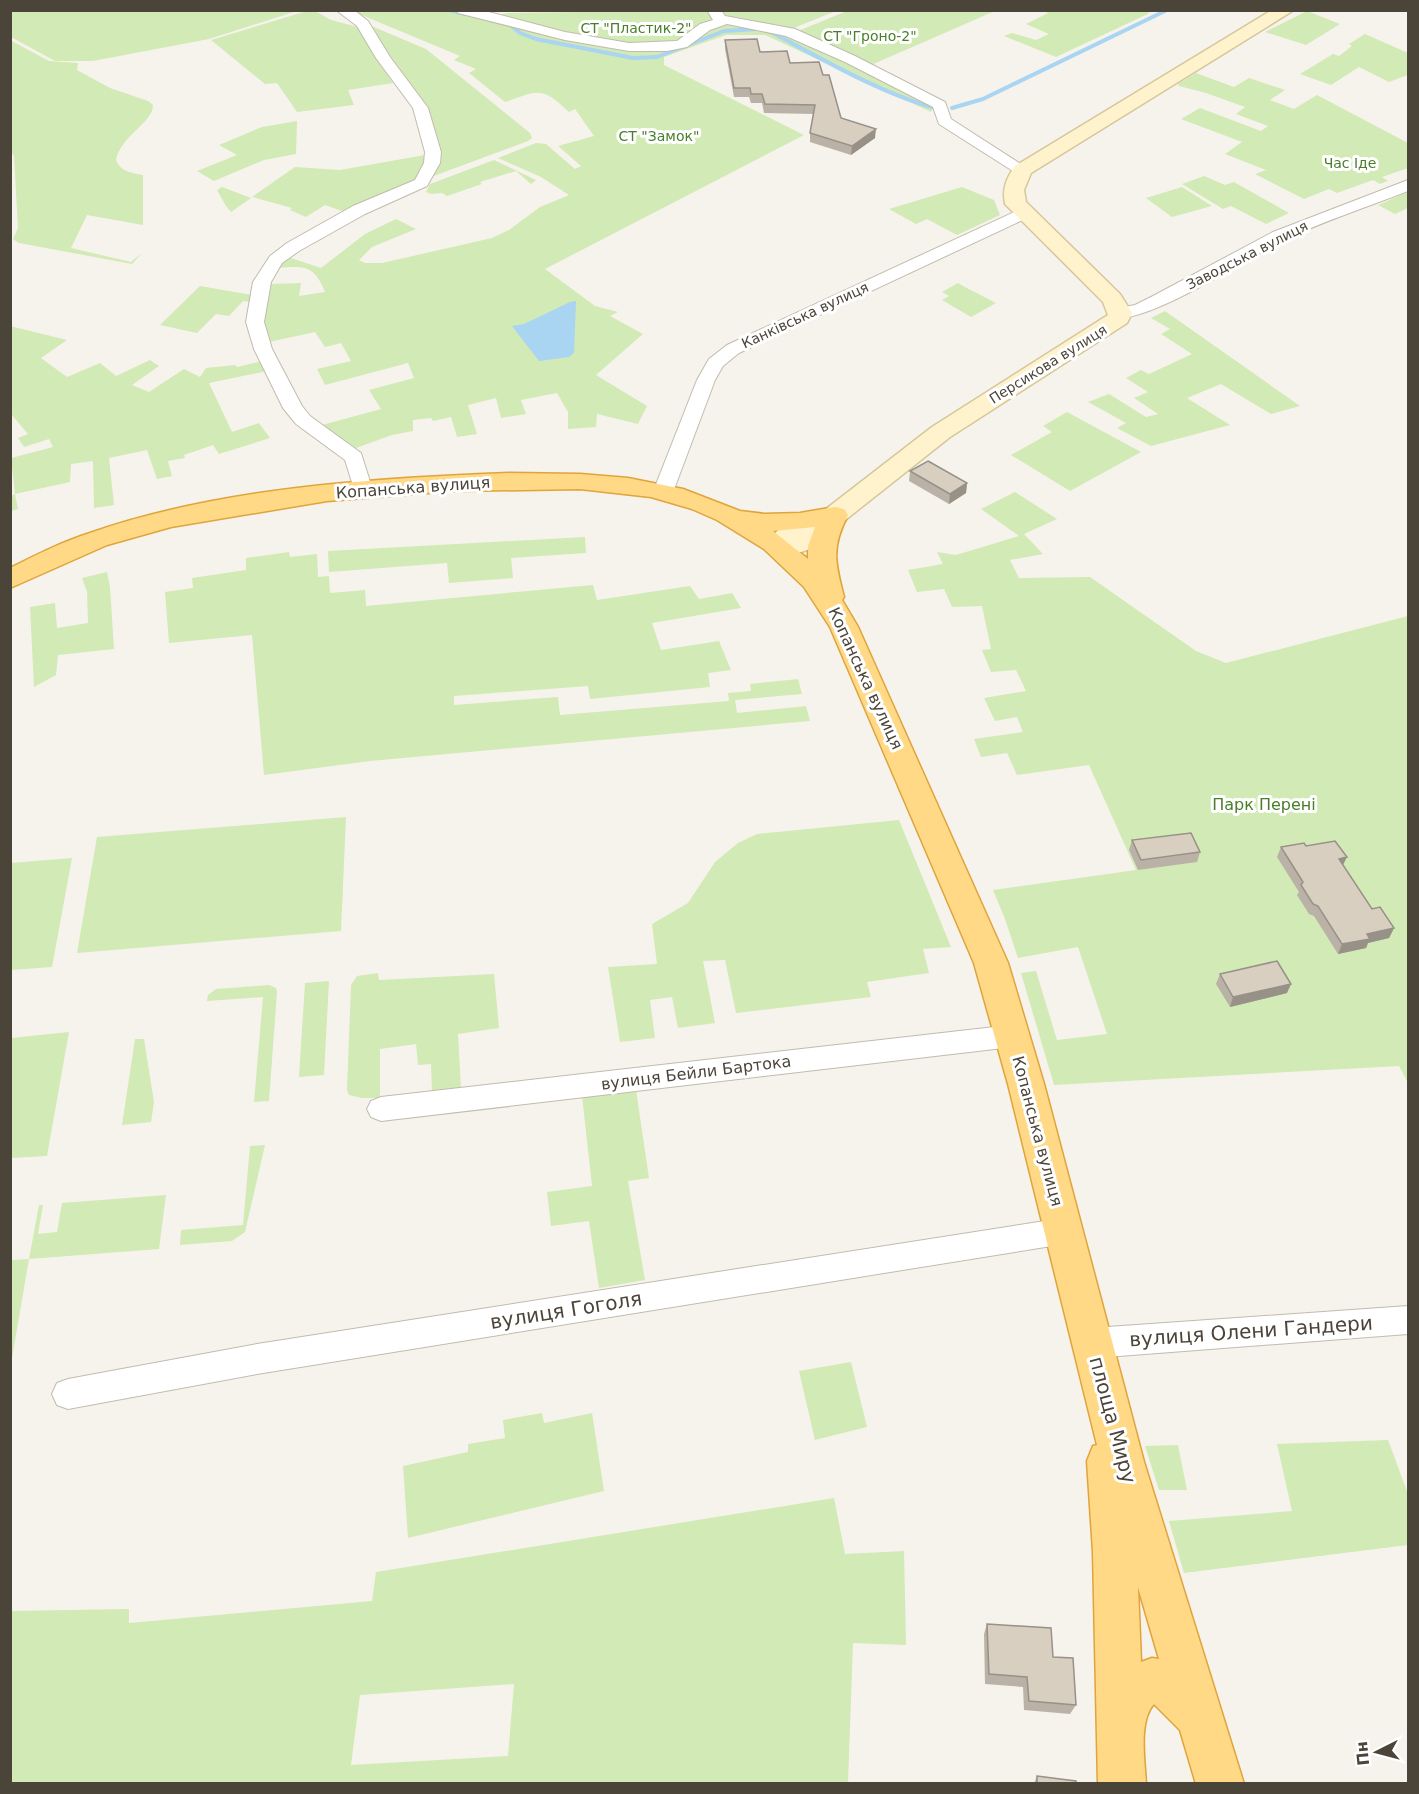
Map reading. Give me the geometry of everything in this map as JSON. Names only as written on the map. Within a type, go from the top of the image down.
[{"type":"highway","name":"Копанська вулиця","points":[[10,579],[88,543],[149,523],[274,500],[362,488],[443,483],[551,480],[641,487],[663,492],[726,515],[780,547],[805,569],[831,602],[858,657],[975,922],[991,963],[1012,1036],[1093,1343]]},
{"type":"highway","points":[[726,515],[771,523],[835,515]]},
{"type":"highway","points":[[831,602],[822,562],[821,542],[835,515]]},
{"type":"highway","name":"площа Миру","points":[[1093,1343],[1123,1462],[1220,1784]]},
{"type":"highway","name":"площа Миру","points":[[1093,1343],[1110,1482],[1115,1552],[1122,1784]]},
{"type":"highway","points":[[1120,1734],[1128,1698],[1139,1686],[1152,1681],[1167,1684],[1202,1719]]},
{"type":"main road","points":[[1022,170],[1285,10]]},
{"type":"main road","name":"Персикова вулиця","points":[[780,547],[789,548],[809,540],[835,515],[941,432],[1119,318],[1120,312],[1112,299],[1016,204],[1013,190],[1022,170]]},
{"type":"street","points":[[463,10],[574,38],[629,47],[667,47],[682,44],[720,15],[790,32],[855,61],[866,69],[940,105],[944,122],[1022,170]]},
{"type":"street","points":[[337,14],[363,24],[383,58],[423,112],[433,152],[432,163],[421,183],[359,210],[293,247],[276,260],[262,282],[255,322],[263,349],[293,408],[303,420],[354,457],[362,488]]},
{"type":"street","name":"Заводська вулиця","points":[[1120,312],[1140,309],[1159,300],[1301,226],[1408,185]]},
{"type":"street","name":"Канківська вулиця","points":[[663,492],[706,380],[723,356],[733,349],[1023,213]]},
{"type":"street","name":"вулиця Бейли Бартока","points":[[381,1109],[1012,1036]]},
{"type":"street","name":"вулиця Гоголя","points":[[68,1394],[257,1359],[1064,1231]]},
{"type":"street","name":"вулиця Олени Гандери","points":[[1093,1343],[1408,1320]]},
{"type":"green space","points":[[11,10],[297,11],[209,39],[93,61],[55,61],[11,37]]},
{"type":"green space","name":"СТ \"Пластик-2\"","points":[[706,10],[715,21],[684,41],[618,45],[496,16],[507,13]]},
{"type":"green space","name":"СТ \"Гроно-2\"","points":[[718,10],[836,11],[789,30],[719,14]]},
{"type":"green space","points":[[307,11],[315,11],[331,20],[358,27],[393,83],[348,90],[354,105],[297,112],[277,83],[265,84],[211,40]]},
{"type":"green space","name":"СТ \"Замок\"","points":[[352,11],[446,11],[656,50],[713,28],[729,25],[783,31],[933,106],[931,112],[765,35],[726,35],[664,57],[664,65],[804,135],[545,269],[595,306],[618,312],[610,316],[643,334],[596,375],[647,406],[638,424],[597,414],[596,427],[568,429],[568,412],[557,393],[521,400],[526,414],[501,418],[496,398],[468,405],[477,434],[457,437],[451,417],[433,421],[431,418],[413,420],[413,431],[392,435],[356,448],[322,425],[381,409],[369,390],[414,378],[408,363],[325,385],[317,369],[351,361],[341,343],[325,347],[315,332],[269,342],[264,320],[270,284],[301,283],[299,296],[325,292],[317,276],[307,269],[301,267],[276,268],[288,257],[321,268],[365,234],[396,219],[416,229],[372,247],[359,260],[365,263],[382,263],[492,238],[509,230],[540,207],[569,195],[541,177],[498,158],[536,143],[546,144],[575,169],[581,166],[558,146],[594,136],[575,109],[569,112],[546,94],[533,93],[505,102],[469,73],[476,69],[454,60],[460,56]]},
{"type":"green space","name":"СТ \"Гроно-2\"","points":[[847,11],[995,11],[871,65],[798,31]]},
{"type":"green space","points":[[1042,11],[1143,11],[1150,13],[1056,57],[1004,36],[1012,33],[1036,40],[1049,34],[1026,24],[1048,13]]},
{"type":"green space","points":[[1307,11],[1340,24],[1306,45],[1265,32]]},
{"type":"green space","points":[[369,25],[426,49],[530,133],[532,138],[431,177],[439,163],[441,150],[429,110],[387,57]]},
{"type":"green space","points":[[1365,34],[1408,53],[1408,75],[1389,82],[1359,67],[1331,85],[1300,74],[1333,54],[1339,56],[1352,46],[1349,44]]},
{"type":"green space","points":[[10,40],[49,61],[78,63],[77,70],[110,88],[148,101],[153,105],[148,118],[124,143],[116,160],[131,173],[143,175],[143,225],[87,215],[71,248],[131,262],[142,253],[132,264],[19,243],[13,239],[18,228],[14,156],[10,151]]},
{"type":"green space","name":"Час Іде","points":[[1196,73],[1234,87],[1249,78],[1285,90],[1270,100],[1294,109],[1317,95],[1408,143],[1408,168],[1382,177],[1388,181],[1380,184],[1373,180],[1337,193],[1329,189],[1304,199],[1255,174],[1266,170],[1225,154],[1242,142],[1181,119],[1200,108],[1261,131],[1268,126],[1236,114],[1245,107],[1179,86],[1178,84]]},
{"type":"green space","points":[[297,121],[296,154],[264,160],[214,181],[197,171],[237,155],[219,145],[262,127]]},
{"type":"green space","points":[[425,155],[423,167],[415,180],[345,212],[325,205],[306,217],[290,210],[292,208],[252,197],[295,167],[340,170]]},
{"type":"green space","points":[[494,160],[536,180],[531,184],[516,171],[480,182],[482,184],[447,196],[442,193],[426,192],[430,184]]},
{"type":"green space","points":[[1204,176],[1225,185],[1234,182],[1289,213],[1266,224],[1231,206],[1223,209],[1182,184]]},
{"type":"green space","points":[[222,187],[251,198],[231,212],[217,190]]},
{"type":"green space","points":[[962,187],[994,200],[1000,215],[957,235],[927,219],[916,224],[889,209]]},
{"type":"green space","points":[[1182,187],[1212,206],[1172,217],[1146,198]]},
{"type":"green space","points":[[1408,192],[1408,208],[1395,214],[1378,205]]},
{"type":"green space","points":[[958,283],[996,303],[971,317],[942,300],[949,296],[942,292]]},
{"type":"green space","points":[[200,286],[252,295],[251,302],[243,301],[229,316],[216,314],[197,333],[160,325]]},
{"type":"green space","points":[[1165,311],[1300,406],[1271,414],[1221,384],[1187,398],[1230,425],[1151,446],[1117,428],[1126,423],[1088,402],[1109,394],[1146,417],[1158,414],[1134,398],[1148,392],[1126,378],[1141,370],[1149,374],[1192,354],[1161,334],[1170,329],[1151,318]]},
{"type":"green space","points":[[10,326],[67,340],[41,358],[67,377],[100,363],[116,376],[150,360],[159,366],[132,385],[149,392],[184,369],[200,377],[206,368],[235,365],[237,367],[263,361],[267,371],[209,383],[232,432],[259,423],[270,438],[219,454],[213,445],[184,455],[185,458],[168,461],[172,476],[157,479],[147,450],[109,458],[114,505],[94,508],[93,461],[71,464],[70,482],[15,494],[11,458],[53,447],[49,439],[24,447],[18,438],[28,434],[11,414]]},
{"type":"green space","points":[[1067,412],[1141,452],[1070,491],[1011,455],[1052,432],[1043,426]]},
{"type":"green space","name":"Парк Перені","points":[[1015,492],[1057,519],[1024,534],[1043,554],[1010,560],[1019,578],[1090,577],[1196,651],[1226,663],[1408,616],[1408,1083],[1399,1066],[1054,1085],[1021,973],[1036,971],[1057,1040],[1107,1034],[1078,947],[1018,958],[993,890],[1136,870],[1089,765],[1017,775],[1007,753],[981,757],[974,739],[1023,732],[1017,717],[995,721],[984,698],[1026,691],[1016,670],[991,672],[982,650],[991,649],[982,606],[952,607],[944,589],[917,592],[908,570],[943,564],[937,552],[956,555],[1019,536],[981,509]]},
{"type":"green space","points":[[15,494],[18,509],[11,511],[11,496]]},
{"type":"green space","points":[[585,537],[586,553],[511,558],[513,578],[449,583],[447,563],[329,572],[328,551]]},
{"type":"green space","points":[[289,552],[290,557],[317,554],[318,577],[329,576],[330,593],[365,590],[366,606],[593,585],[597,600],[690,586],[699,599],[732,593],[741,608],[652,623],[661,650],[719,641],[731,670],[708,673],[710,687],[590,699],[588,686],[454,696],[454,705],[558,697],[560,715],[729,701],[728,693],[751,691],[750,684],[798,679],[802,694],[735,700],[737,713],[806,706],[810,721],[370,761],[264,775],[252,635],[169,643],[165,592],[193,588],[192,578],[246,570],[246,558]]},
{"type":"green space","points":[[107,572],[114,649],[58,655],[56,675],[34,687],[30,607],[55,603],[57,628],[88,623],[87,592],[82,578]]},
{"type":"green space","points":[[346,817],[341,931],[77,953],[97,837]]},
{"type":"green space","points":[[899,820],[951,947],[923,949],[929,973],[867,982],[871,997],[736,1013],[725,960],[703,961],[715,1023],[678,1028],[672,997],[650,1000],[655,1038],[620,1042],[608,967],[657,964],[652,924],[688,903],[715,862],[738,843],[757,834]]},
{"type":"green space","points":[[72,858],[52,967],[11,970],[11,863]]},
{"type":"green space","points":[[378,973],[379,980],[494,974],[499,1028],[458,1034],[461,1088],[432,1092],[431,1064],[418,1065],[416,1044],[380,1049],[380,1098],[349,1095],[347,1090],[351,985],[357,976]]},
{"type":"green space","points":[[329,981],[324,1075],[299,1077],[305,983]]},
{"type":"green space","points":[[269,985],[276,988],[277,992],[269,1101],[254,1102],[263,997],[207,1001],[208,995],[216,989]]},
{"type":"green space","points":[[69,1032],[47,1156],[11,1158],[11,1038]]},
{"type":"green space","points":[[135,1039],[144,1039],[154,1102],[151,1122],[122,1125]]},
{"type":"green space","points":[[636,1090],[649,1178],[628,1181],[645,1280],[599,1288],[589,1221],[551,1226],[547,1192],[592,1186],[582,1096]]},
{"type":"green space","points":[[265,1145],[245,1232],[232,1241],[180,1245],[181,1230],[243,1225],[250,1146]]},
{"type":"green space","points":[[166,1195],[159,1249],[29,1259],[39,1205],[43,1205],[38,1234],[57,1232],[62,1203]]},
{"type":"green space","points":[[29,1259],[11,1364],[11,1260]]},
{"type":"green space","points":[[851,1362],[867,1427],[815,1440],[799,1371]]},
{"type":"green space","points":[[542,1413],[544,1423],[592,1413],[604,1491],[408,1538],[403,1466],[468,1452],[468,1444],[505,1438],[503,1420]]},
{"type":"green space","points":[[1388,1440],[1408,1494],[1408,1545],[1184,1573],[1169,1521],[1292,1511],[1277,1444]]},
{"type":"green space","points":[[1178,1445],[1187,1490],[1159,1490],[1145,1446]]},
{"type":"green space","points":[[834,1498],[845,1554],[904,1551],[906,1645],[853,1643],[848,1783],[11,1783],[11,1611],[129,1609],[129,1623],[372,1601],[376,1572]],"holes":[[[514,1684],[508,1756],[351,1765],[360,1695]]]},
{"type":"water","points":[[576,301],[574,353],[569,357],[539,361],[512,326],[524,324]]},
{"type":"building","points":[[757,39],[760,52],[787,51],[790,63],[819,62],[823,75],[829,75],[841,118],[876,129],[852,146],[810,133],[815,105],[765,104],[762,94],[751,94],[750,88],[734,88],[725,40]]},
{"type":"building","points":[[928,461],[967,483],[950,494],[910,471]]},
{"type":"building","points":[[1191,833],[1200,852],[1141,860],[1132,840]]},
{"type":"building","points":[[1335,841],[1347,857],[1339,859],[1372,909],[1380,907],[1394,928],[1367,934],[1370,939],[1342,944],[1318,906],[1313,904],[1301,885],[1303,882],[1281,847]]},
{"type":"building","points":[[1277,961],[1291,984],[1233,997],[1220,974]]},
{"type":"building","points":[[987,1624],[1051,1628],[1053,1657],[1073,1658],[1076,1705],[1029,1701],[1027,1677],[989,1674]]},
{"type":"building","points":[[1037,1776],[1076,1781],[1076,1784],[1037,1784]]},
{"type":"waterway","points":[[450,10],[465,14]]},
{"type":"waterway","points":[[952,108],[983,99],[1167,10]]},
{"type":"waterway","points":[[508,23],[520,33],[536,39],[633,58],[657,57],[724,31],[757,29]]},
{"type":"waterway","points":[[771,32],[873,85],[935,108]]}]
